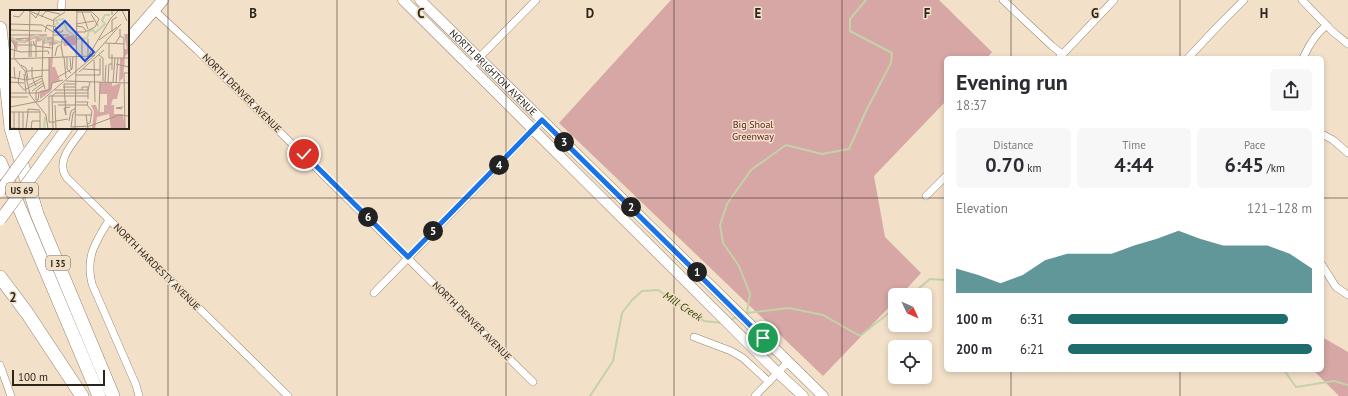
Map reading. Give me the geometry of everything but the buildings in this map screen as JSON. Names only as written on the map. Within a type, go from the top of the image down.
[{"type":"highway","name":"I 35","points":[[0,28],[10,120]]},
{"type":"highway","points":[[5,83],[10,60]]},
{"type":"highway","name":"I 35","points":[[11,129],[38,214],[112,396]]},
{"type":"highway","name":"I 35","points":[[0,162],[99,396]]},
{"type":"highway","points":[[0,277],[27,313],[82,396]]},
{"type":"main road","points":[[129,39],[163,0]]},
{"type":"main road","name":"NORTH BRIGHTON AVENUE","points":[[403,0],[778,373],[803,396]]},
{"type":"main road","name":"NORTH BRIGHTON AVENUE","points":[[420,0],[823,396]]},
{"type":"main road","name":"US 69","points":[[0,191],[46,129]]},
{"type":"main road","name":"US 69","points":[[0,220],[66,129]]},
{"type":"street","points":[[61,10],[62,0]]},
{"type":"street","points":[[470,67],[536,0]]},
{"type":"street","points":[[1003,0],[1061,56],[1114,0]]},
{"type":"street","points":[[1190,56],[1244,0]]},
{"type":"street","points":[[1302,0],[1348,44]]},
{"type":"street","name":"NORTH DENVER AVENUE","points":[[154,10],[198,50],[533,382]]},
{"type":"street","points":[[1304,56],[1315,36],[1327,25]]},
{"type":"street","points":[[374,293],[542,120]]},
{"type":"street","name":"NORTH HARDESTY AVENUE","points":[[83,129],[62,163],[63,171],[67,178],[288,396]]},
{"type":"street","points":[[1324,135],[1348,152]]},
{"type":"street","points":[[926,196],[944,178]]},
{"type":"street","points":[[109,220],[92,250],[90,275],[92,284],[136,385],[139,396]]},
{"type":"street","points":[[1324,268],[1336,287],[1348,295]]},
{"type":"street","points":[[694,337],[731,351],[743,358],[769,382]]},
{"type":"street","points":[[755,396],[788,362]]},
{"type":"street","points":[[0,365],[11,396]]},
{"type":"green space","name":"Big Shoal Greenway","points":[[671,0],[939,0],[992,52],[989,56],[944,56],[944,103],[874,176],[885,237],[921,273],[907,288],[888,288],[888,308],[823,376],[559,123]]},
{"type":"green space","points":[[1324,338],[1348,352],[1348,396],[1339,396],[1315,372],[1324,372]]},
{"type":"waterway","name":"Mill Creek","points":[[744,314],[747,313],[750,294],[739,266],[723,243],[720,225],[727,204],[751,170],[786,145],[822,154],[849,149],[866,111],[891,63],[892,53],[850,31],[850,19],[866,0]]},
{"type":"waterway","points":[[919,288],[930,279],[944,280]]},
{"type":"waterway","name":"Mill Creek","points":[[590,396],[613,361],[622,313],[632,300],[642,291],[658,290],[704,321],[723,323]]},
{"type":"waterway","points":[[747,313],[789,308],[823,315],[860,336],[888,314]]},
{"type":"waterway","name":"Mill Creek","points":[[729,320],[738,317]]},
{"type":"waterway","points":[[1285,372],[1296,387],[1334,381],[1348,385]]},
{"type":"route","points":[[304,154],[408,257],[542,120],[763,338]]}]
